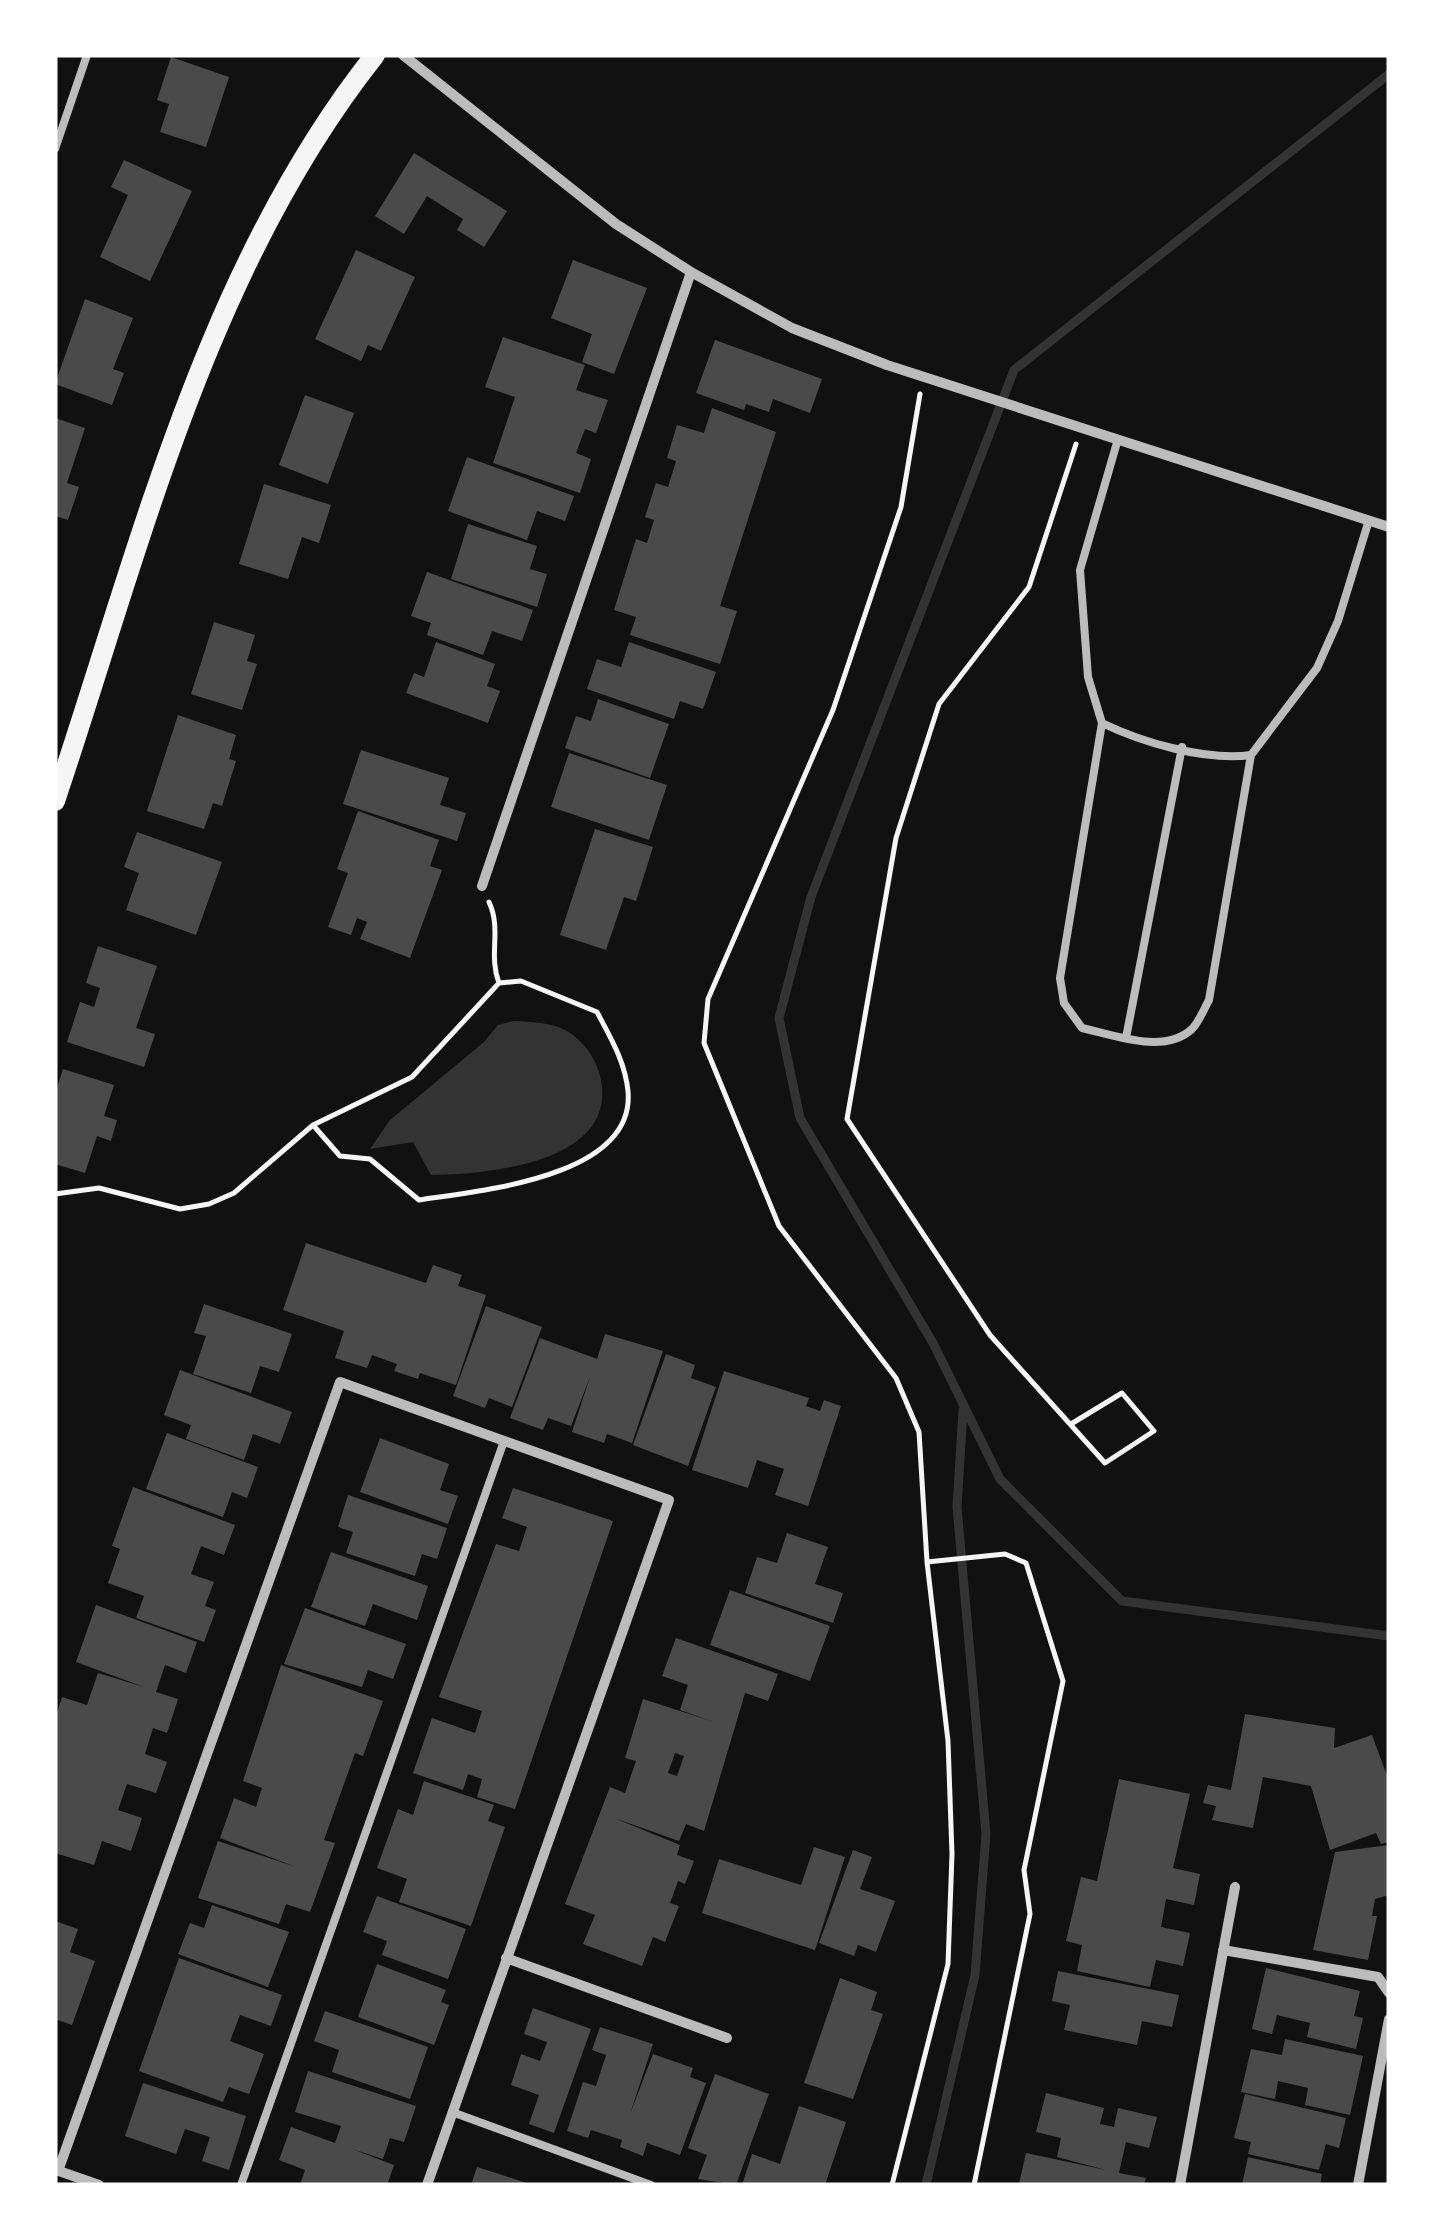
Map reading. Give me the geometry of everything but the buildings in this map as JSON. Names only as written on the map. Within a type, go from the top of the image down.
[{"type":"main road","points":[[55,801],[189,402],[238,283],[298,171],[376,55]]},
{"type":"street","points":[[402,55],[616,224],[691,272],[792,328],[922,377],[1389,527]]},
{"type":"street","points":[[482,886],[691,272]]},
{"type":"street","points":[[99,2185],[57,2170],[340,1382],[669,1500],[427,2185]]},
{"type":"street","points":[[1180,2185],[1235,1887]]},
{"type":"street","points":[[1223,1950],[1378,1976],[1389,1993]]},
{"type":"street","points":[[506,1958],[727,2038]]},
{"type":"street","points":[[1358,2185],[1389,2019]]},
{"type":"lane","points":[[55,149],[88,55]]},
{"type":"lane","points":[[1118,439],[1080,570],[1088,677],[1102,722],[1060,978],[1064,1003],[1082,1028],[1165,1043],[1192,1029],[1209,1000],[1251,755],[1317,668],[1338,620],[1369,520]]},
{"type":"lane","points":[[1102,722],[1230,758],[1251,755]]},
{"type":"lane","points":[[1126,1038],[1182,747]]},
{"type":"lane","points":[[242,2185],[504,1441]]},
{"type":"lane","points":[[452,2112],[651,2185]]},
{"type":"path","points":[[892,2185],[948,1964],[952,1854],[948,1741],[927,1562],[918,1432],[896,1378],[779,1226],[704,1043],[708,998],[833,710],[901,507],[922,377]]},
{"type":"path","points":[[1071,1424],[1122,1393],[1154,1430],[1106,1463],[990,1335],[847,1119],[896,838],[940,704],[1029,587],[1082,427]]},
{"type":"path","points":[[498,922],[491,963],[499,983]]},
{"type":"path","points":[[55,1194],[100,1188],[180,1209],[209,1204],[234,1193],[313,1125],[412,1077],[499,983],[521,981],[597,1012],[624,1064],[629,1095],[613,1135],[574,1166],[527,1183],[419,1200],[370,1159],[340,1156],[313,1125]]},
{"type":"path","points":[[927,1562],[1005,1554],[1026,1563],[1063,1681],[1024,1870],[1030,1914],[974,2185]]},
{"type":"shaded area","points":[[514,1021],[561,1028],[589,1052],[601,1080],[602,1094],[594,1123],[584,1135],[570,1146],[533,1162],[449,1175],[431,1175],[413,1142],[370,1149],[390,1120],[484,1042],[498,1025]]},
{"type":"waterway","points":[[1389,74],[1014,370],[811,897],[779,1018],[800,1118],[933,1343],[1000,1479],[1122,1601],[1389,1636]]},
{"type":"waterway","points":[[926,2185],[975,1975],[986,1834],[957,1507],[963,1410]]}]
